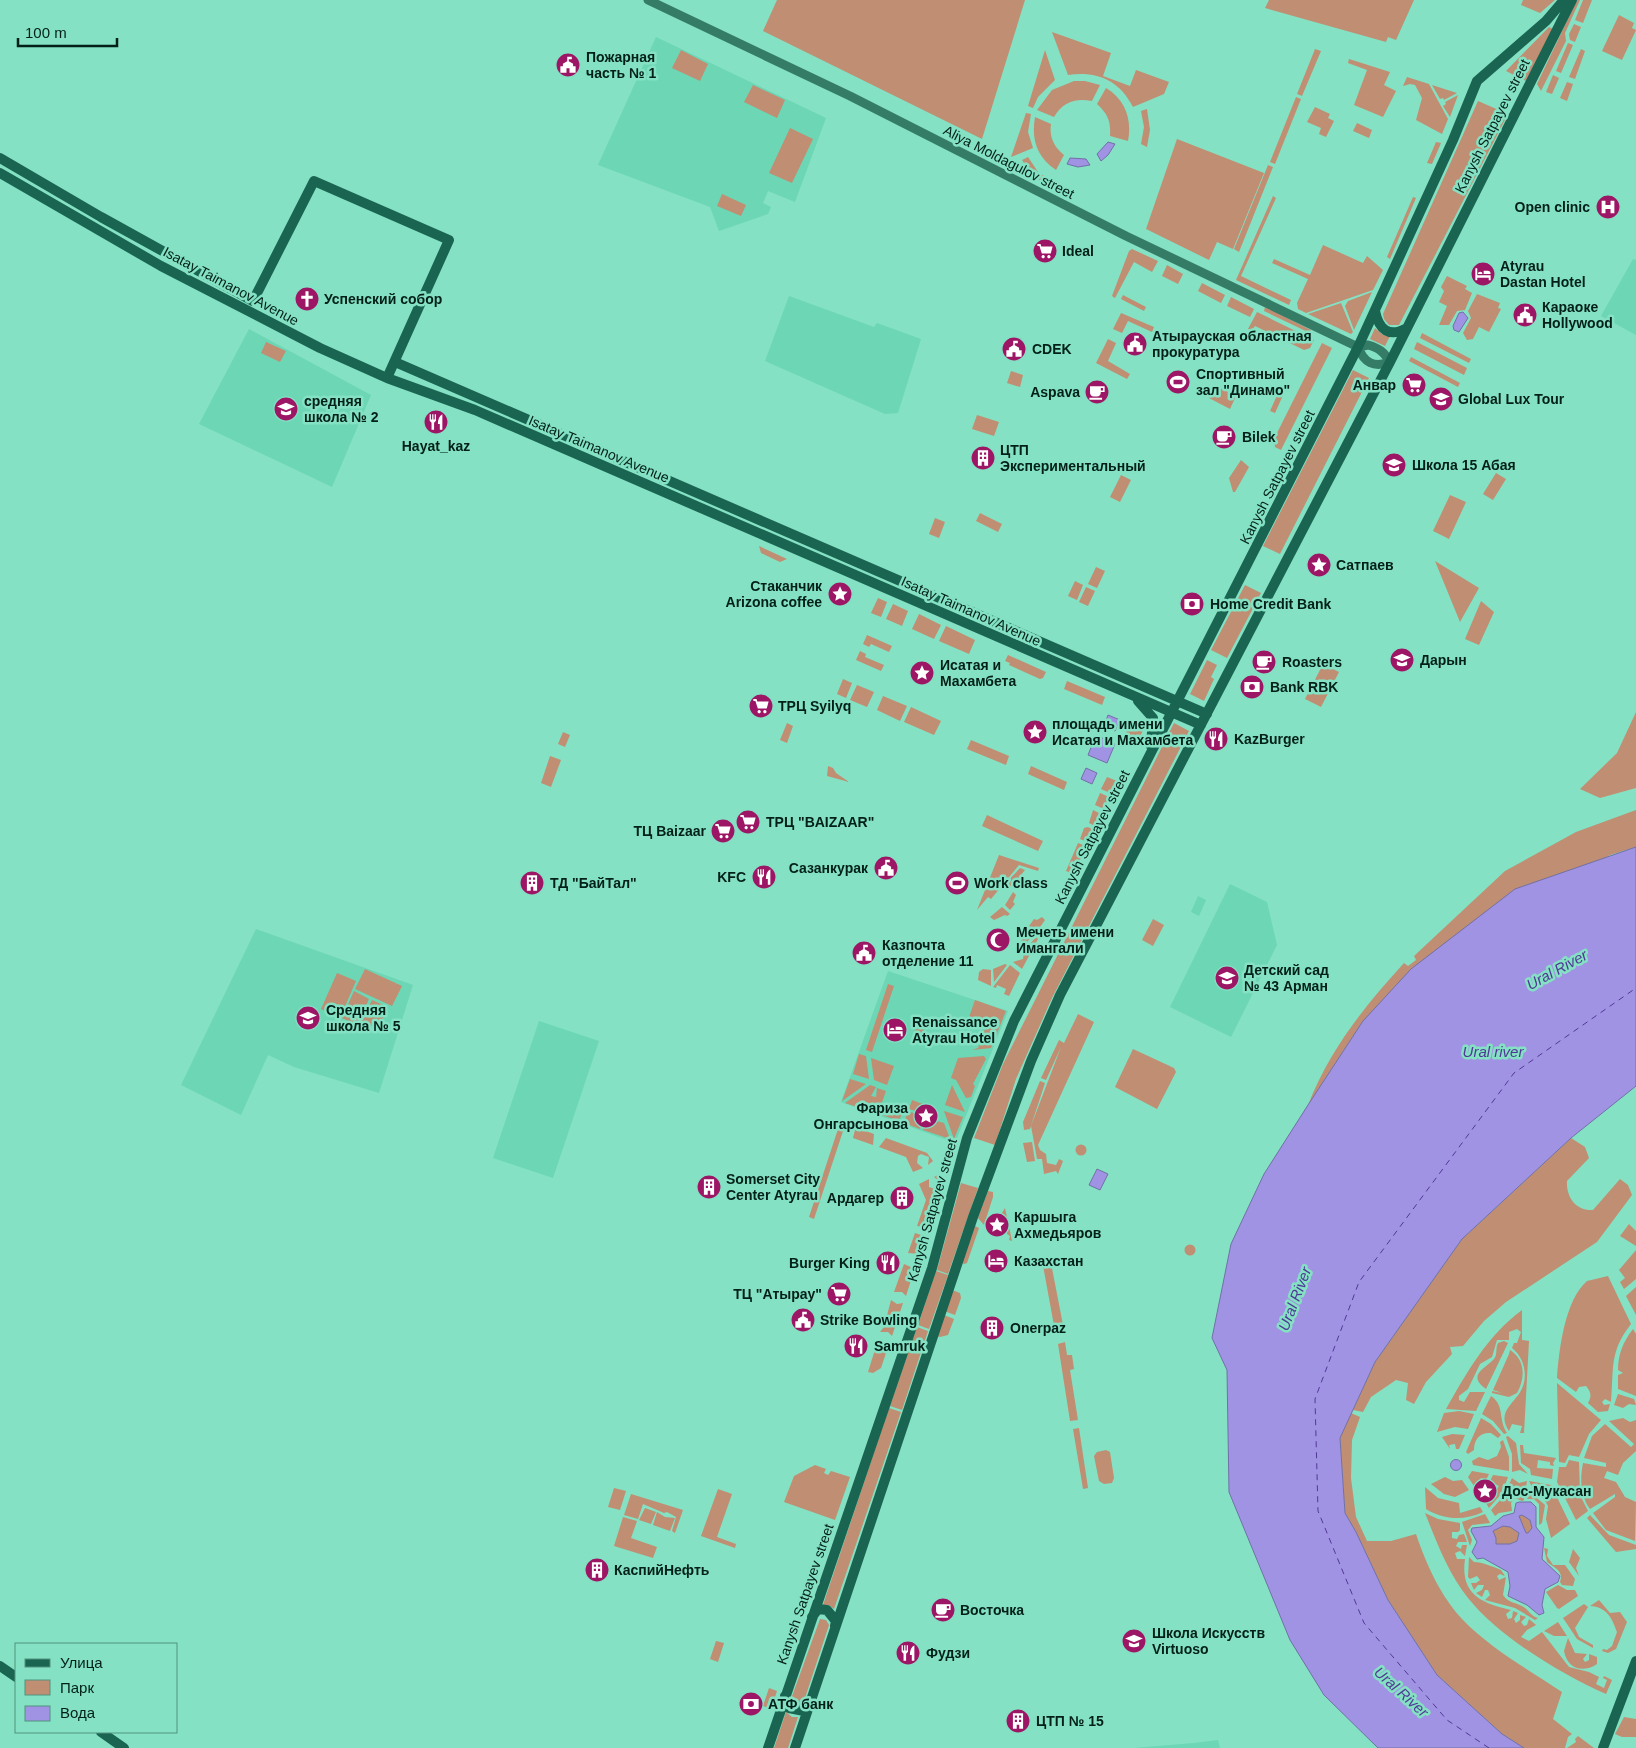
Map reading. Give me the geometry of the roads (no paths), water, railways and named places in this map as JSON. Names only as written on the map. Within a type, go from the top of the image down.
[{"type":"main road","name":"Aliya Moldagulov street","points":[[648,0],[850,96],[1118,233],[1358,347]]},
{"type":"main road","name":"Kanysh Satpayev street","points":[[768,1748],[932,1268],[967,1138],[1014,1021],[1358,347],[1454,140],[1477,82],[1546,20],[1564,0]]},
{"type":"main road","name":"Kanysh Satpayev street","points":[[795,1748],[973,1217],[1030,1061],[1060,995],[1390,362],[1572,0]]},
{"type":"main road","name":"Isatay Taimanov Avenue","points":[[0,158],[101,217],[253,301],[314,181],[449,240],[395,362],[1207,714]]},
{"type":"main road","name":"Isatay Taimanov Avenue","points":[[0,173],[166,268],[320,348],[386,378],[466,406],[1201,725]]},
{"type":"main road","points":[[1375,311],[1378,323],[1389,332],[1398,333],[1407,328]]},
{"type":"main road","points":[[1368,345],[1377,347],[1390,362],[1380,366],[1369,364],[1362,356],[1358,347],[1368,345]]},
{"type":"main road","points":[[386,378],[395,362]]},
{"type":"main road","points":[[1131,696],[1153,718],[1149,756]]},
{"type":"main road","points":[[812,1617],[818,1609],[827,1610],[836,1621],[834,1632]]},
{"type":"main road","points":[[1602,1748],[1636,1661]]},
{"type":"main road","points":[[0,1666],[13,1675]]},
{"type":"main road","points":[[786,1696],[789,1708],[796,1711],[804,1711],[810,1702]]},
{"type":"main road","points":[[102,1733],[124,1748]]},
{"type":"water","points":[[1108,142],[1115,144],[1108,155],[1101,161],[1097,154]]},
{"type":"water","points":[[1070,158],[1086,159],[1090,165],[1078,167],[1067,164]]},
{"type":"water","points":[[1463,312],[1468,318],[1459,332],[1454,330],[1453,326],[1459,313]]},
{"type":"water","points":[[1108,715],[1120,720],[1115,731],[1104,726]]},
{"type":"water","points":[[1096,735],[1115,744],[1107,763],[1088,755]]},
{"type":"water","points":[[1086,768],[1097,773],[1092,784],[1081,779]]},
{"type":"water","name":"Ural river","points":[[1636,847],[1636,1086],[1571,1138],[1462,1239],[1375,1362],[1340,1438],[1345,1513],[1388,1600],[1437,1675],[1502,1734],[1524,1748],[1378,1748],[1324,1695],[1290,1640],[1229,1492],[1227,1370],[1212,1338],[1231,1244],[1264,1174],[1308,1105],[1363,1021],[1411,969],[1515,889]]},
{"type":"water","points":[[1097,1169],[1108,1174],[1100,1190],[1089,1185]]},
{"type":"water","points":[[1456,1459],[1462,1465],[1456,1471],[1450,1465]]},
{"type":"water","points":[[1531,1502],[1536,1507],[1536,1527],[1544,1537],[1542,1559],[1560,1576],[1558,1582],[1545,1589],[1542,1605],[1544,1613],[1539,1615],[1527,1605],[1508,1596],[1510,1586],[1508,1572],[1483,1558],[1477,1559],[1472,1552],[1477,1542],[1471,1531],[1472,1528],[1491,1526],[1503,1516],[1514,1513],[1516,1503]],"holes":[[[1522,1515],[1530,1520],[1532,1528],[1528,1533],[1526,1533],[1519,1516]],[[1503,1526],[1510,1527],[1519,1533],[1517,1541],[1510,1544],[1496,1544],[1493,1531]]]},
{"type":"place","name":"Пожарная часть № 1","points":[[568,65]]},
{"type":"place","name":"Open clinic","points":[[1608,207]]},
{"type":"place","name":"Ideal","points":[[1045,251]]},
{"type":"place","name":"Atyrau Dastan Hotel","points":[[1483,274]]},
{"type":"place","name":"Успенский собор","points":[[307,299]]},
{"type":"place","name":"Караоке Hollywood","points":[[1525,315]]},
{"type":"place","name":"Атырауская областная прокуратура","points":[[1135,344]]},
{"type":"place","name":"CDEK","points":[[1014,349]]},
{"type":"place","name":"Спортивный зал \"Динамо\"","points":[[1178,382]]},
{"type":"place","name":"Анвар","points":[[1414,385]]},
{"type":"place","name":"Aspava","points":[[1097,392]]},
{"type":"place","name":"Global Lux Tour","points":[[1441,399]]},
{"type":"place","name":"cредняя школа № 2","points":[[286,409]]},
{"type":"place","name":"Hayat_kaz","points":[[436,422]]},
{"type":"place","name":"Bilek","points":[[1224,437]]},
{"type":"place","name":"ЦТП Экспериментальный","points":[[983,458]]},
{"type":"place","name":"Школа 15 Абая","points":[[1394,465]]},
{"type":"place","name":"Сатпаев","points":[[1319,565]]},
{"type":"place","name":"Стаканчик Arizona coffee","points":[[840,594]]},
{"type":"place","name":"Home Credit Bank","points":[[1192,604]]},
{"type":"place","name":"Дарын","points":[[1402,660]]},
{"type":"place","name":"Roasters","points":[[1264,662]]},
{"type":"place","name":"Исатая и Махамбета","points":[[922,673]]},
{"type":"place","name":"Bank RBK","points":[[1252,687]]},
{"type":"place","name":"ТРЦ Syilyq","points":[[761,706]]},
{"type":"place","name":"площадь имени Исатая и Махамбета","points":[[1035,732]]},
{"type":"place","name":"KazBurger","points":[[1216,739]]},
{"type":"place","name":"ТРЦ \"BAIZAAR\"","points":[[748,822]]},
{"type":"place","name":"ТЦ Baizaar","points":[[723,831]]},
{"type":"place","name":"Сазанкурак","points":[[886,868]]},
{"type":"place","name":"KFC","points":[[764,877]]},
{"type":"place","name":"ТД \"БайТал\"","points":[[532,883]]},
{"type":"place","name":"Work class","points":[[957,883]]},
{"type":"place","name":"Мечеть имени Имангали","points":[[998,940]]},
{"type":"place","name":"Казпочта отделение 11","points":[[864,953]]},
{"type":"place","name":"Детский сад № 43 Арман","points":[[1227,978]]},
{"type":"place","name":"Средняя школа № 5","points":[[308,1018]]},
{"type":"place","name":"Renaissance Atyrau Hotel","points":[[895,1030]]},
{"type":"place","name":"Фариза Онгарсынова","points":[[926,1116]]},
{"type":"place","name":"Somerset City Center Atyrau","points":[[709,1187]]},
{"type":"place","name":"Ардагер","points":[[902,1198]]},
{"type":"place","name":"Каршыга Ахмедьяров","points":[[997,1225]]},
{"type":"place","name":"Казахстан","points":[[996,1261]]},
{"type":"place","name":"Burger King","points":[[888,1263]]},
{"type":"place","name":"ТЦ \"Атырау\"","points":[[839,1294]]},
{"type":"place","name":"Strike Bowling","points":[[803,1320]]},
{"type":"place","name":"Onerpaz","points":[[992,1328]]},
{"type":"place","name":"Samruk","points":[[856,1346]]},
{"type":"place","name":"Дос-Мукасан","points":[[1485,1491]]},
{"type":"place","name":"КаспийНефть","points":[[597,1570]]},
{"type":"place","name":"Восточка","points":[[943,1610]]},
{"type":"place","name":"Школа Искусств Virtuoso","points":[[1134,1641]]},
{"type":"place","name":"Фудзи","points":[[908,1653]]},
{"type":"place","name":"АТФ банк","points":[[751,1704]]},
{"type":"place","name":"ЦТП № 15","points":[[1018,1721]]},
{"type":"water label","name":"Ural River","points":[[1557,970]]},
{"type":"water label","name":"Ural River","points":[[1295,1299]]},
{"type":"water label","name":"Ural River","points":[[1401,1692]]}]
